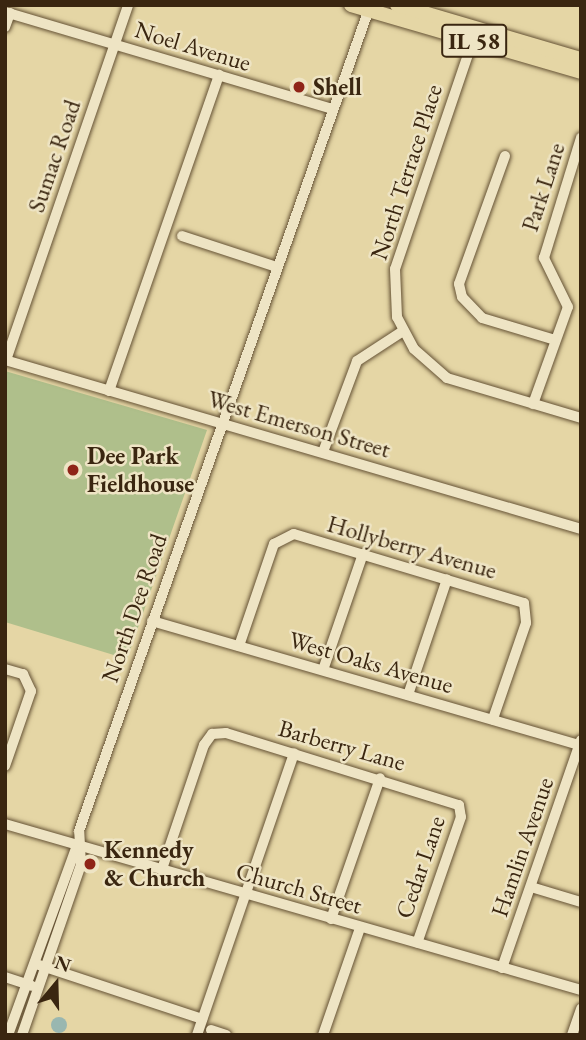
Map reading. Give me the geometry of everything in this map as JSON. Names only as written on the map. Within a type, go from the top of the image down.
[{"type":"main road","name":"IL 58","points":[[351,5],[526,43],[581,58]]},
{"type":"main road","name":"IL 58","points":[[397,5],[581,72]]},
{"type":"street","name":"Sumac Road","points":[[6,360],[128,5]]},
{"type":"street","name":"North Dee Road","points":[[77,845],[329,108],[369,8]]},
{"type":"street","name":"Noel Avenue","points":[[8,12],[329,108]]},
{"type":"street","points":[[5,27],[8,12]]},
{"type":"street","name":"North Terrace Place","points":[[403,331],[394,269],[475,34]]},
{"type":"street","points":[[109,391],[219,75]]},
{"type":"street","name":"Park Lane","points":[[568,307],[544,258],[581,138]]},
{"type":"street","points":[[505,156],[459,284],[461,297],[482,318],[552,339]]},
{"type":"street","points":[[182,236],[274,266]]},
{"type":"street","points":[[533,404],[552,339],[568,307],[581,308]]},
{"type":"street","points":[[323,452],[357,361],[403,331],[447,378],[581,418]]},
{"type":"street","name":"West Emerson Street","points":[[6,360],[581,529]]},
{"type":"street","name":"Hollyberry Avenue","points":[[239,646],[281,535],[363,554],[529,607],[493,719]]},
{"type":"street","points":[[323,670],[363,554]]},
{"type":"street","points":[[408,695],[447,579]]},
{"type":"street","name":"West Oaks Avenue","points":[[152,621],[580,742]]},
{"type":"street","points":[[5,669],[30,681],[5,766]]},
{"type":"street","name":"Barberry Lane","points":[[162,869],[212,734],[294,753],[459,805]]},
{"type":"street","name":"Hamlin Avenue","points":[[502,968],[580,742]]},
{"type":"street","points":[[197,1035],[294,753]]},
{"type":"street","points":[[331,919],[380,778]]},
{"type":"street","name":"Cedar Lane","points":[[417,943],[461,817],[459,805]]},
{"type":"street","name":"Church Street","points":[[5,824],[581,990]]},
{"type":"street","points":[[8,1035],[77,845]]},
{"type":"street","points":[[22,1035],[81,865],[77,845]]},
{"type":"street","points":[[531,887],[581,902]]},
{"type":"street","points":[[323,1035],[360,928]]},
{"type":"street","points":[[33,962],[202,1020]]},
{"type":"street","points":[[5,976],[38,988]]},
{"type":"street","points":[[572,1035],[581,1009]]},
{"type":"street","points":[[211,1030],[226,1035]]},
{"type":"green space","points":[[5,371],[207,430],[127,659],[5,622]]},
{"type":"water","points":[[59,1017],[65,1019],[65,1031],[59,1033],[53,1031],[51,1025],[53,1019]]},
{"type":"place","name":"Shell","points":[[299,87]]},
{"type":"place","name":"Dee Park Fieldhouse","points":[[73,470]]},
{"type":"place","name":"Kennedy & Church","points":[[90,864]]}]
